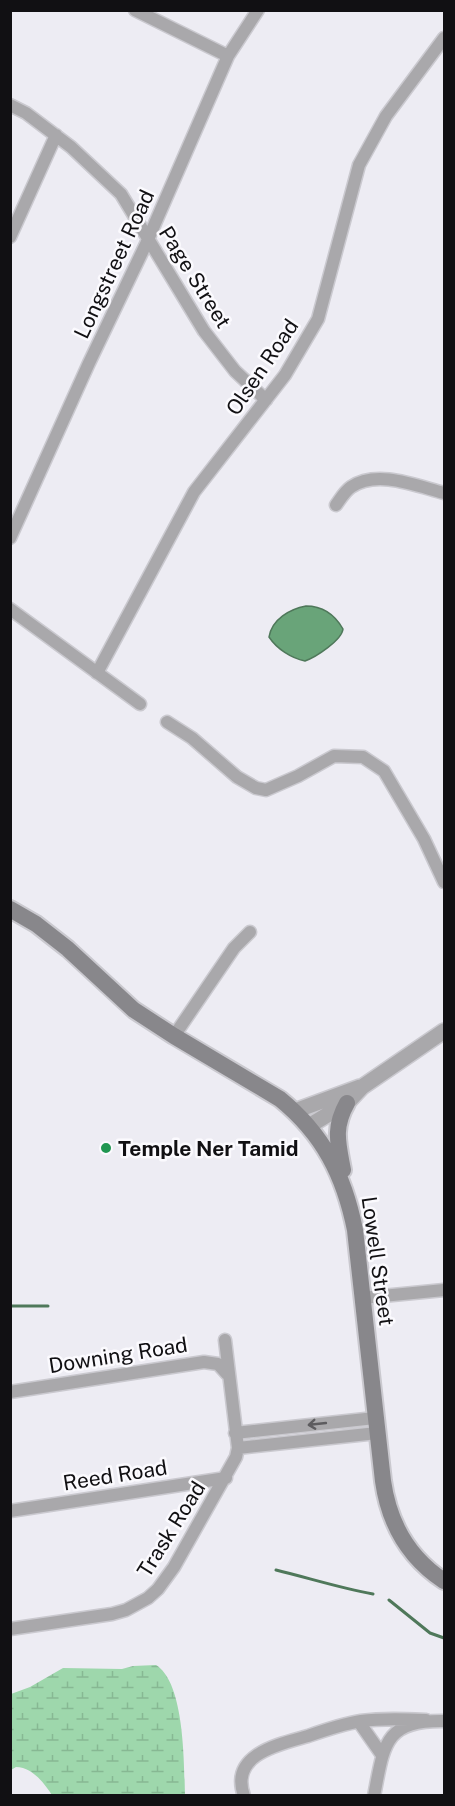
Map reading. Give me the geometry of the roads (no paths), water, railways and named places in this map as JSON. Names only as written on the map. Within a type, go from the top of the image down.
[{"type":"main road","name":"Lowell Street","points":[[10,909],[53,936],[134,1010],[263,1088],[296,1112],[309,1126],[333,1163],[345,1188],[355,1230],[385,1496],[393,1522],[412,1553],[432,1573],[444,1581]]},
{"type":"main road","points":[[345,1188],[337,1124],[347,1103]]},
{"type":"street","points":[[135,10],[228,56]]},
{"type":"street","name":"Longstreet Road","points":[[12,533],[148,239],[228,56],[258,10]]},
{"type":"street","name":"Olsen Road","points":[[96,674],[194,492],[285,375],[318,319],[359,165],[386,116],[444,38]]},
{"type":"street","name":"Page Street","points":[[10,105],[26,113],[71,147],[121,194],[204,331],[235,371],[266,400]]},
{"type":"street","points":[[10,237],[56,135]]},
{"type":"street","points":[[336,505],[352,486],[371,479],[398,482],[444,493]]},
{"type":"street","points":[[10,609],[140,704]]},
{"type":"street","points":[[167,722],[192,738],[248,784],[266,790],[334,756],[363,757],[384,771],[422,836],[444,882]]},
{"type":"street","points":[[174,1036],[234,948],[250,932]]},
{"type":"street","points":[[309,1126],[347,1103],[363,1087],[444,1031]]},
{"type":"street","points":[[296,1112],[363,1087]]},
{"type":"street","points":[[363,1298],[444,1290]]},
{"type":"street","name":"Trask Road","points":[[10,1629],[126,1610],[148,1598],[162,1584],[236,1458],[238,1448],[227,1374],[225,1340]]},
{"type":"street","name":"Downing Road","points":[[10,1392],[204,1362],[218,1364],[227,1374]]},
{"type":"street","points":[[236,1433],[376,1426]]},
{"type":"street","points":[[238,1448],[376,1426]]},
{"type":"street","name":"Reed Road","points":[[10,1511],[226,1478]]},
{"type":"street","points":[[244,1796],[241,1782],[244,1771],[248,1763],[263,1750],[359,1722],[380,1719],[444,1721]]},
{"type":"street","points":[[374,1796],[382,1755],[390,1737],[411,1723],[426,1720]]},
{"type":"street","points":[[359,1722],[382,1755]]},
{"type":"waterway","points":[[10,1306],[48,1306]]},
{"type":"waterway","points":[[276,1570],[373,1594]]},
{"type":"waterway","points":[[389,1600],[430,1633],[444,1638]]},
{"type":"place","name":"Temple Ner Tamid","points":[[106,1148]]}]
